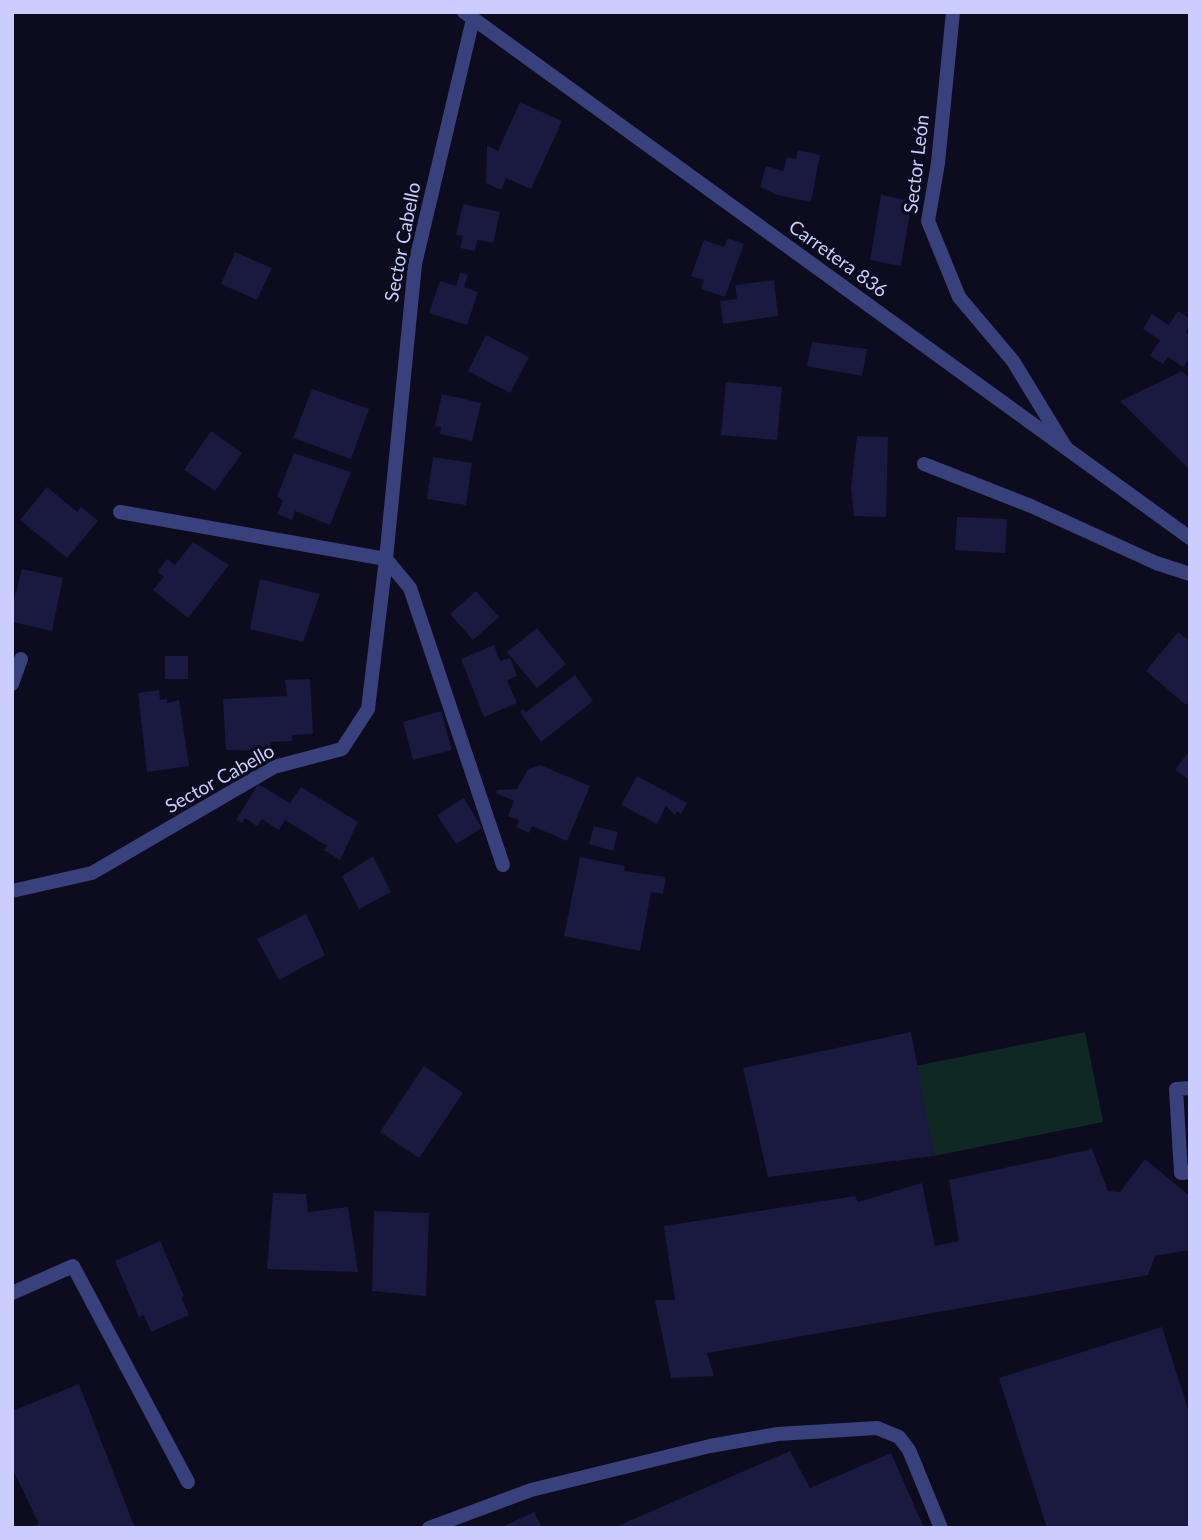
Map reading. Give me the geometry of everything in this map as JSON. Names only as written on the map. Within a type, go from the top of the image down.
[{"type":"street","name":"Sector León","points":[[953,12],[938,163],[928,221],[959,297],[1013,361],[1067,449]]},
{"type":"street","name":"Carretera 836","points":[[468,15],[1190,538]]},
{"type":"street","name":"Sector Cabello","points":[[12,891],[92,873],[274,767],[342,749],[368,709],[386,559],[415,264],[468,15]]},
{"type":"street","points":[[925,464],[1031,506],[1156,563],[1190,574]]},
{"type":"street","points":[[120,512],[386,559],[410,588],[503,865]]},
{"type":"street","points":[[12,684],[21,659]]},
{"type":"street","points":[[1190,1088],[1176,1089],[1181,1173],[1190,1172]]},
{"type":"street","points":[[12,1293],[73,1266],[188,1482]]},
{"type":"street","points":[[429,1528],[531,1490],[710,1447],[778,1434],[877,1428],[899,1437],[909,1450],[941,1528]]},
{"type":"green space","points":[[1085,1032],[1103,1122],[934,1156],[915,1066]]},
{"type":"building","points":[[520,102],[562,121],[531,189],[506,178],[501,190],[486,183],[487,145],[498,151]]},
{"type":"building","points":[[798,150],[820,155],[811,202],[777,195],[760,187],[766,166],[783,171],[787,157],[796,159]]},
{"type":"building","points":[[881,195],[912,201],[901,266],[870,260]]},
{"type":"building","points":[[463,204],[500,212],[493,243],[477,240],[475,251],[460,248],[463,236],[456,235]]},
{"type":"building","points":[[728,238],[744,244],[725,297],[701,289],[704,280],[691,276],[704,240],[724,247]]},
{"type":"building","points":[[235,252],[272,268],[257,300],[221,284]]},
{"type":"building","points":[[460,272],[468,275],[464,287],[478,292],[467,325],[429,313],[440,281],[456,286]]},
{"type":"building","points":[[774,280],[778,316],[723,324],[720,301],[737,299],[735,285]]},
{"type":"building","points":[[1178,311],[1190,319],[1186,333],[1190,335],[1190,357],[1183,367],[1168,357],[1163,364],[1150,356],[1160,340],[1143,329],[1152,314],[1169,325]]},
{"type":"building","points":[[486,335],[529,357],[510,393],[468,371]]},
{"type":"building","points":[[812,342],[867,349],[862,376],[807,366]]},
{"type":"building","points":[[1182,371],[1190,379],[1190,470],[1120,401]]},
{"type":"building","points":[[726,382],[782,387],[777,440],[721,435]]},
{"type":"building","points":[[312,389],[369,409],[351,459],[293,438]]},
{"type":"building","points":[[442,394],[481,403],[472,441],[440,434],[441,427],[435,426]]},
{"type":"building","points":[[211,431],[242,453],[215,491],[184,470]]},
{"type":"building","points":[[857,436],[888,437],[886,517],[854,516],[851,488]]},
{"type":"building","points":[[294,453],[351,472],[330,525],[295,511],[292,520],[277,514],[283,500],[277,497]]},
{"type":"building","points":[[433,457],[472,463],[466,505],[427,499]]},
{"type":"building","points":[[47,487],[77,512],[81,507],[98,521],[67,558],[20,520]]},
{"type":"building","points":[[957,517],[1007,519],[1005,553],[955,550]]},
{"type":"building","points":[[193,542],[229,565],[188,618],[153,590],[164,577],[157,572],[167,559],[175,565]]},
{"type":"building","points":[[22,569],[63,578],[52,631],[12,622],[12,607]]},
{"type":"building","points":[[260,579],[320,594],[303,642],[250,629]]},
{"type":"building","points":[[476,591],[499,617],[473,640],[450,614]]},
{"type":"building","points":[[537,628],[566,664],[537,688],[507,652]]},
{"type":"building","points":[[1178,632],[1190,641],[1190,700],[1186,705],[1146,671]]},
{"type":"building","points":[[494,645],[500,661],[510,658],[517,676],[507,680],[517,703],[484,717],[461,659]]},
{"type":"building","points":[[165,656],[188,656],[188,679],[165,679]]},
{"type":"building","points":[[575,675],[593,701],[541,742],[520,712],[523,709],[526,712]]},
{"type":"building","points":[[310,679],[313,734],[292,735],[292,741],[270,742],[270,751],[226,750],[223,699],[287,696],[285,680]]},
{"type":"building","points":[[159,690],[160,700],[167,699],[167,703],[179,700],[189,766],[147,772],[138,693]]},
{"type":"building","points":[[441,711],[452,750],[413,760],[403,722]]},
{"type":"building","points":[[1190,750],[1190,780],[1175,770]]},
{"type":"building","points":[[540,765],[590,786],[567,841],[532,826],[529,833],[516,827],[519,820],[508,816],[514,801],[496,793],[497,790],[517,789],[528,769]]},
{"type":"building","points":[[637,776],[687,803],[681,814],[677,811],[675,815],[666,806],[657,824],[621,805]]},
{"type":"building","points":[[258,784],[290,803],[301,787],[358,822],[340,860],[324,850],[327,846],[285,820],[279,830],[262,819],[257,826],[245,818],[242,823],[236,820]]},
{"type":"building","points":[[464,798],[482,828],[456,844],[437,815]]},
{"type":"building","points":[[594,826],[618,832],[613,851],[589,844]]},
{"type":"building","points":[[373,856],[391,892],[359,909],[342,876]]},
{"type":"building","points":[[580,857],[625,866],[624,871],[666,877],[663,894],[651,892],[640,951],[564,936]]},
{"type":"building","points":[[306,914],[325,955],[279,980],[257,939]]},
{"type":"building","points":[[911,1032],[934,1156],[768,1177],[743,1068]]},
{"type":"building","points":[[424,1066],[463,1093],[419,1158],[380,1132]]},
{"type":"building","points":[[1092,1149],[1108,1191],[1120,1192],[1145,1159],[1190,1196],[1190,1250],[1155,1256],[1148,1275],[707,1353],[714,1376],[671,1378],[655,1300],[675,1300],[664,1226],[855,1196],[858,1202],[922,1183],[935,1246],[959,1241],[949,1180]]},
{"type":"building","points":[[273,1193],[306,1194],[308,1212],[348,1207],[358,1272],[267,1269]]},
{"type":"building","points":[[374,1211],[429,1213],[426,1296],[372,1291]]},
{"type":"building","points":[[160,1241],[184,1296],[181,1297],[189,1315],[151,1332],[144,1315],[139,1317],[115,1261]]},
{"type":"building","points":[[1162,1327],[1190,1416],[1190,1528],[1047,1528],[999,1378]]},
{"type":"building","points":[[79,1384],[135,1528],[28,1528],[39,1524],[12,1468],[12,1411]]},
{"type":"building","points":[[790,1451],[810,1488],[891,1453],[924,1528],[613,1528]]},
{"type":"building","points":[[534,1512],[542,1528],[500,1528]]}]
